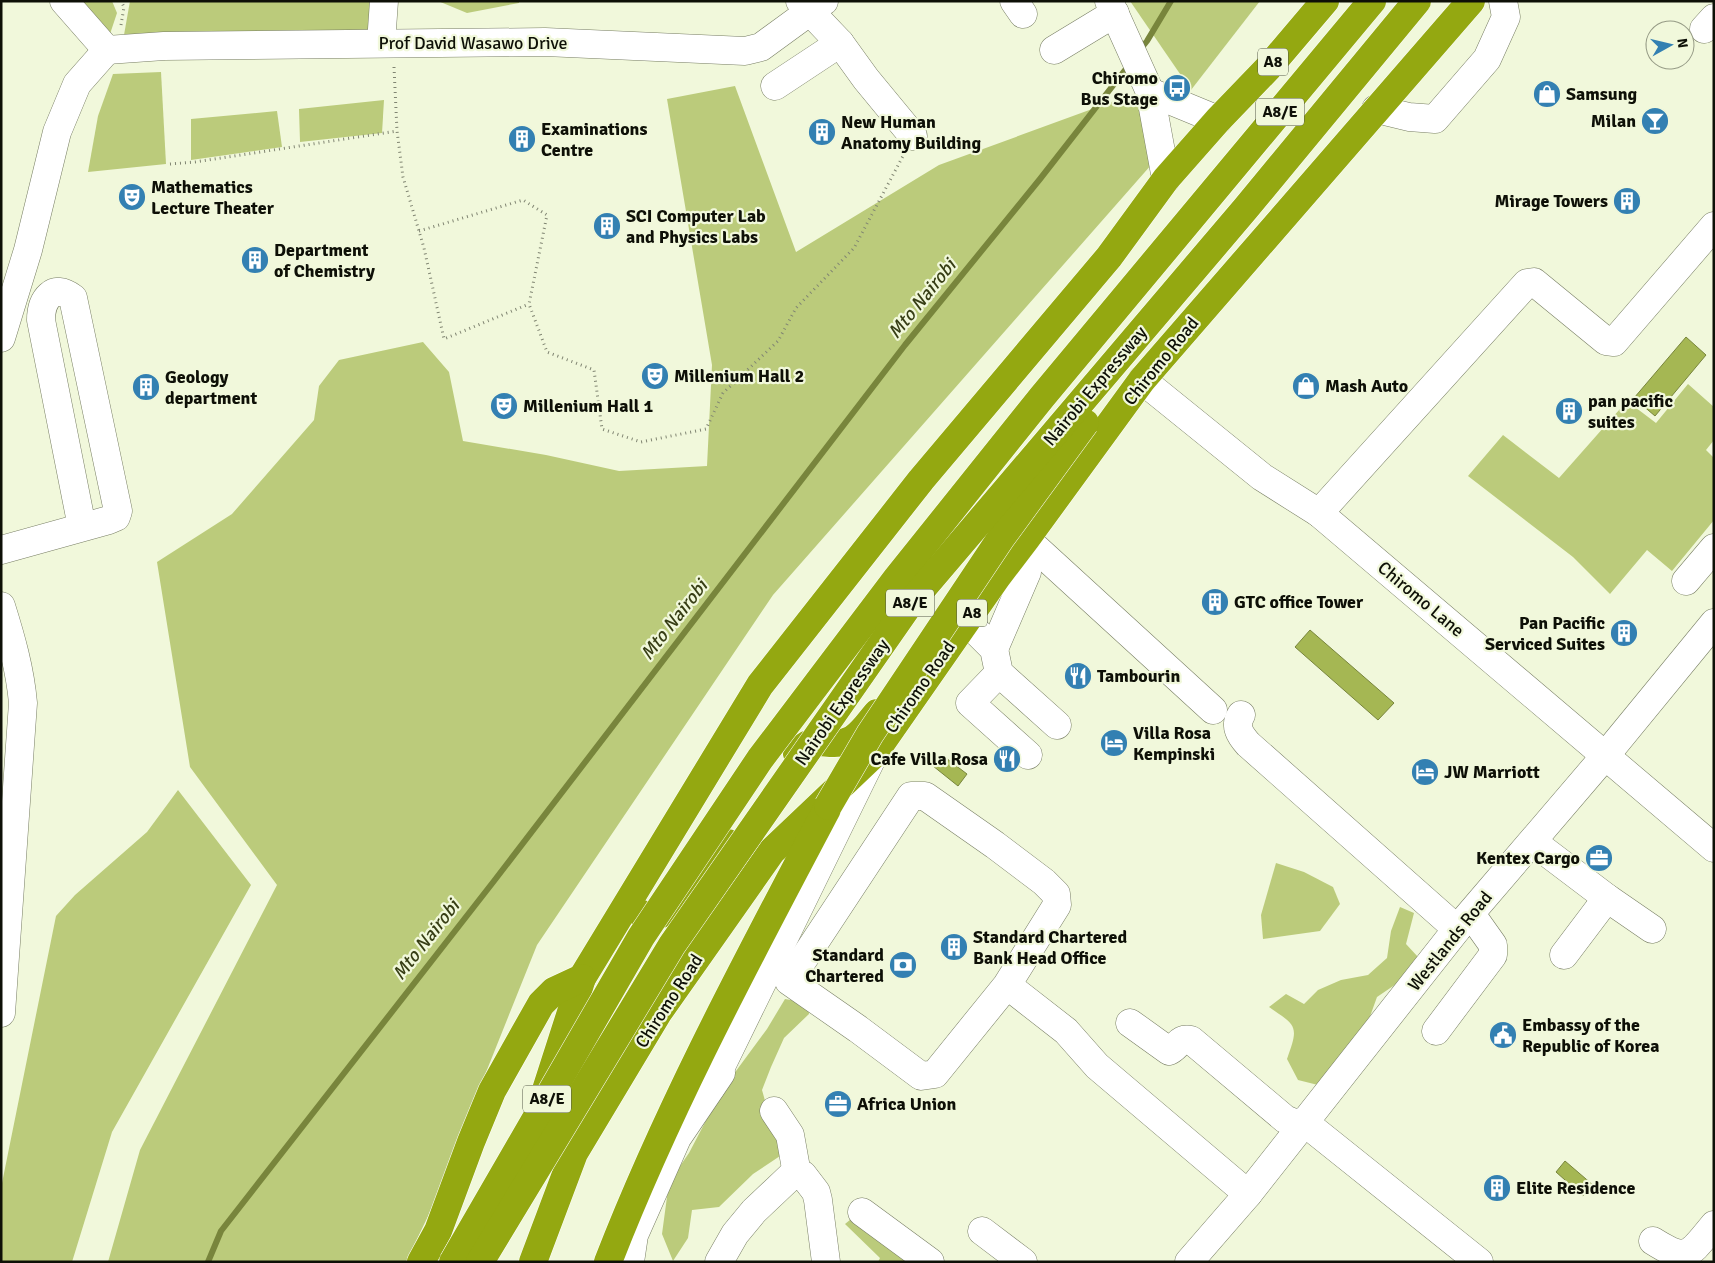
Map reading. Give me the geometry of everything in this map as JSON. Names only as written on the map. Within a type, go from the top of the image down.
[{"type":"highway","name":"A8","points":[[490,1262],[582,978],[760,685],[921,480],[1109,258],[1166,180],[1218,120],[1269,67],[1325,1]]},
{"type":"highway","name":"Nairobi Expressway","points":[[452,1262],[641,937],[760,759],[897,578],[1042,397],[1372,1]]},
{"type":"highway","name":"Nairobi Expressway","points":[[480,1262],[672,945],[911,602],[1246,208],[1417,1]]},
{"type":"highway","name":"Chiromo Road","points":[[533,1262],[574,1153],[658,1013],[772,850],[874,755],[1003,569],[1142,380],[1471,1]]},
{"type":"highway","points":[[608,1262],[683,1088],[828,806],[870,734],[1000,538],[1246,208]]},
{"type":"highway","points":[[628,901],[637,912],[652,918],[680,906],[804,745],[812,742],[844,743],[855,738],[947,626],[1003,569]]},
{"type":"highway","points":[[421,1262],[438,1230],[492,1091],[541,1004],[554,991],[582,978]]},
{"type":"street","points":[[1,338],[28,250],[57,132],[77,84],[107,50],[64,1]]},
{"type":"street","points":[[384,1],[387,44]]},
{"type":"street","points":[[1376,109],[1409,117],[1434,119],[1487,59],[1506,17],[1503,1]]},
{"type":"street","points":[[811,4],[866,79],[913,136]]},
{"type":"street","name":"Prof David Wasawo Drive","points":[[107,50],[164,46],[545,42],[745,51],[761,47],[811,4]]},
{"type":"street","points":[[1054,50],[1112,7],[1147,86],[1166,180]]},
{"type":"street","points":[[775,86],[840,43]]},
{"type":"street","points":[[1147,86],[1218,120]]},
{"type":"street","points":[[1319,513],[1527,283],[1534,282],[1606,341],[1614,342],[1714,226]]},
{"type":"street","points":[[1,550],[109,520],[116,516],[118,511],[73,298],[67,293],[60,292],[51,294],[44,301],[41,309],[41,320],[82,527]]},
{"type":"street","name":"Chiromo Lane","points":[[1142,380],[1262,477],[1319,513],[1714,848]]},
{"type":"street","points":[[1026,539],[1213,710]]},
{"type":"street","points":[[1686,581],[1714,548]]},
{"type":"street","points":[[1003,569],[1027,572],[996,661],[970,704],[1028,755]]},
{"type":"street","points":[[1,606],[15,651],[21,681],[22,704],[1,1013]]},
{"type":"street","points":[[966,621],[996,661],[1057,725]]},
{"type":"street","name":"Westlands Road","points":[[1189,1262],[1248,1194],[1464,921],[1533,842],[1714,623]]},
{"type":"street","points":[[1241,715],[1238,719],[1240,735],[1248,744],[1493,945],[1493,955],[1436,1031]]},
{"type":"street","points":[[711,1087],[874,755]]},
{"type":"street","points":[[630,1262],[634,1235],[677,1138],[711,1087],[789,981],[911,796],[925,796],[995,844],[1044,882],[1056,894],[1057,905],[987,1032]]},
{"type":"street","points":[[1533,842],[1607,898],[1652,928]]},
{"type":"street","points":[[1564,956],[1607,898]]},
{"type":"street","points":[[789,981],[921,1076],[935,1074],[1011,988]]},
{"type":"street","points":[[1011,988],[1066,1031],[1097,1066],[1248,1194]]},
{"type":"street","points":[[1130,1024],[1169,1051],[1173,1050],[1181,1040],[1186,1038],[1191,1040],[1285,1119],[1294,1123],[1304,1122],[1478,1262]]},
{"type":"street","points":[[774,1111],[790,1136],[797,1174]]},
{"type":"street","points":[[719,1262],[735,1234],[754,1211],[791,1176],[797,1174],[803,1175],[816,1192],[826,1262]]},
{"type":"street","points":[[862,1212],[930,1262]]},
{"type":"street","points":[[1653,1240],[1667,1252],[1676,1256],[1685,1256],[1691,1253],[1714,1225]]},
{"type":"street","points":[[982,1231],[1023,1262]]},
{"type":"path","points":[[387,44],[403,177],[419,231],[444,339],[529,304]]},
{"type":"path","points":[[170,164],[196,162],[397,131]]},
{"type":"path","points":[[419,231],[523,200],[547,215],[529,304],[547,352],[594,370],[602,429],[641,442],[706,429],[723,393],[778,341],[796,308],[854,248],[913,136]]},
{"type":"shaded area","points":[[59,1],[112,1],[117,13],[103,55]]},
{"type":"shaded area","points":[[130,1],[374,1],[368,47],[121,52]]},
{"type":"shaded area","points":[[438,1],[519,1],[519,3],[467,13]]},
{"type":"shaded area","points":[[1130,1],[1260,1],[1191,90]]},
{"type":"shaded area","points":[[161,72],[166,164],[88,172],[98,116],[113,74]]},
{"type":"shaded area","points":[[735,86],[796,252],[939,165],[1136,93],[1166,148],[773,595],[537,945],[430,1212],[406,1262],[108,1262],[140,1150],[277,885],[190,767],[157,562],[232,514],[314,420],[319,386],[339,360],[423,342],[449,372],[463,441],[546,455],[619,471],[707,466],[712,365],[667,99]]},
{"type":"shaded area","points":[[384,100],[382,133],[300,142],[299,109]]},
{"type":"shaded area","points":[[277,111],[282,147],[191,160],[191,119]]},
{"type":"shaded area","points":[[1686,337],[1706,355],[1655,416],[1634,398]]},
{"type":"shaded area","points":[[1688,384],[1714,407],[1714,440],[1706,450],[1714,458],[1714,520],[1672,571],[1647,550],[1610,594],[1573,557],[1468,476],[1503,435],[1559,478],[1627,401],[1656,423]]},
{"type":"shaded area","points":[[1310,630],[1394,703],[1378,720],[1295,647]]},
{"type":"shaded area","points":[[942,755],[967,774],[958,786],[933,766]]},
{"type":"shaded area","points":[[178,790],[251,885],[112,1132],[72,1262],[1,1262],[1,1188],[56,916],[75,895],[147,832]]},
{"type":"shaded area","points":[[1276,863],[1304,872],[1333,887],[1340,904],[1320,931],[1263,939],[1261,915]]},
{"type":"shaded area","points":[[1400,907],[1414,913],[1406,944],[1418,957],[1405,978],[1377,997],[1368,1022],[1322,1086],[1298,1080],[1287,1059],[1293,1040],[1293,1028],[1285,1018],[1269,1007],[1286,994],[1304,1004],[1318,990],[1341,980],[1368,975],[1387,958],[1391,931]]},
{"type":"shaded area","points":[[785,999],[808,1003],[809,1014],[784,1038],[762,1090],[773,1129],[783,1154],[753,1174],[719,1207],[692,1210],[688,1238],[673,1261],[662,1234],[669,1182],[689,1153],[722,1090],[767,1029]]},
{"type":"shaded area","points":[[1565,1161],[1593,1185],[1583,1196],[1556,1172]]},
{"type":"shaded area","points":[[856,1215],[915,1262],[878,1262],[880,1258],[845,1224]]},
{"type":"waterway","name":"Mto Nairobi","points":[[1139,51],[1171,1]]},
{"type":"waterway","name":"Mto Nairobi","points":[[208,1262],[221,1231],[494,881],[905,345],[1040,179],[1129,65]]},
{"type":"place","name":"Chiromo Bus Stage","points":[[1177,88]]},
{"type":"place","name":"Samsung","points":[[1547,94]]},
{"type":"place","name":"Milan","points":[[1655,121]]},
{"type":"place","name":"New Human Anatomy Building","points":[[822,132]]},
{"type":"place","name":"Examinations Centre","points":[[522,139]]},
{"type":"place","name":"Mathematics Lecture Theater","points":[[132,197]]},
{"type":"place","name":"Mirage Towers","points":[[1627,201]]},
{"type":"place","name":"SCI Computer Lab and Physics Labs","points":[[607,226]]},
{"type":"place","name":"Department of Chemistry","points":[[255,260]]},
{"type":"place","name":"Millenium Hall 2","points":[[655,376]]},
{"type":"place","name":"Mash Auto","points":[[1306,386]]},
{"type":"place","name":"Geology department","points":[[146,387]]},
{"type":"place","name":"Millenium Hall 1","points":[[504,406]]},
{"type":"place","name":"pan pacific suites","points":[[1569,411]]},
{"type":"place","name":"GTC office Tower","points":[[1215,602]]},
{"type":"place","name":"Pan Pacific Serviced Suites","points":[[1624,633]]},
{"type":"place","name":"Tambourin","points":[[1078,676]]},
{"type":"place","name":"Villa Rosa Kempinski","points":[[1114,743]]},
{"type":"place","name":"Cafe Villa Rosa","points":[[1007,759]]},
{"type":"place","name":"JW Marriott","points":[[1425,772]]},
{"type":"place","name":"Kentex Cargo","points":[[1599,858]]},
{"type":"place","name":"Standard Chartered Bank Head Office","points":[[954,947]]},
{"type":"place","name":"Standard Chartered","points":[[903,965]]},
{"type":"place","name":"Embassy of the Republic of Korea","points":[[1503,1035]]},
{"type":"place","name":"Africa Union","points":[[838,1104]]},
{"type":"place","name":"Elite Residence","points":[[1497,1188]]}]
